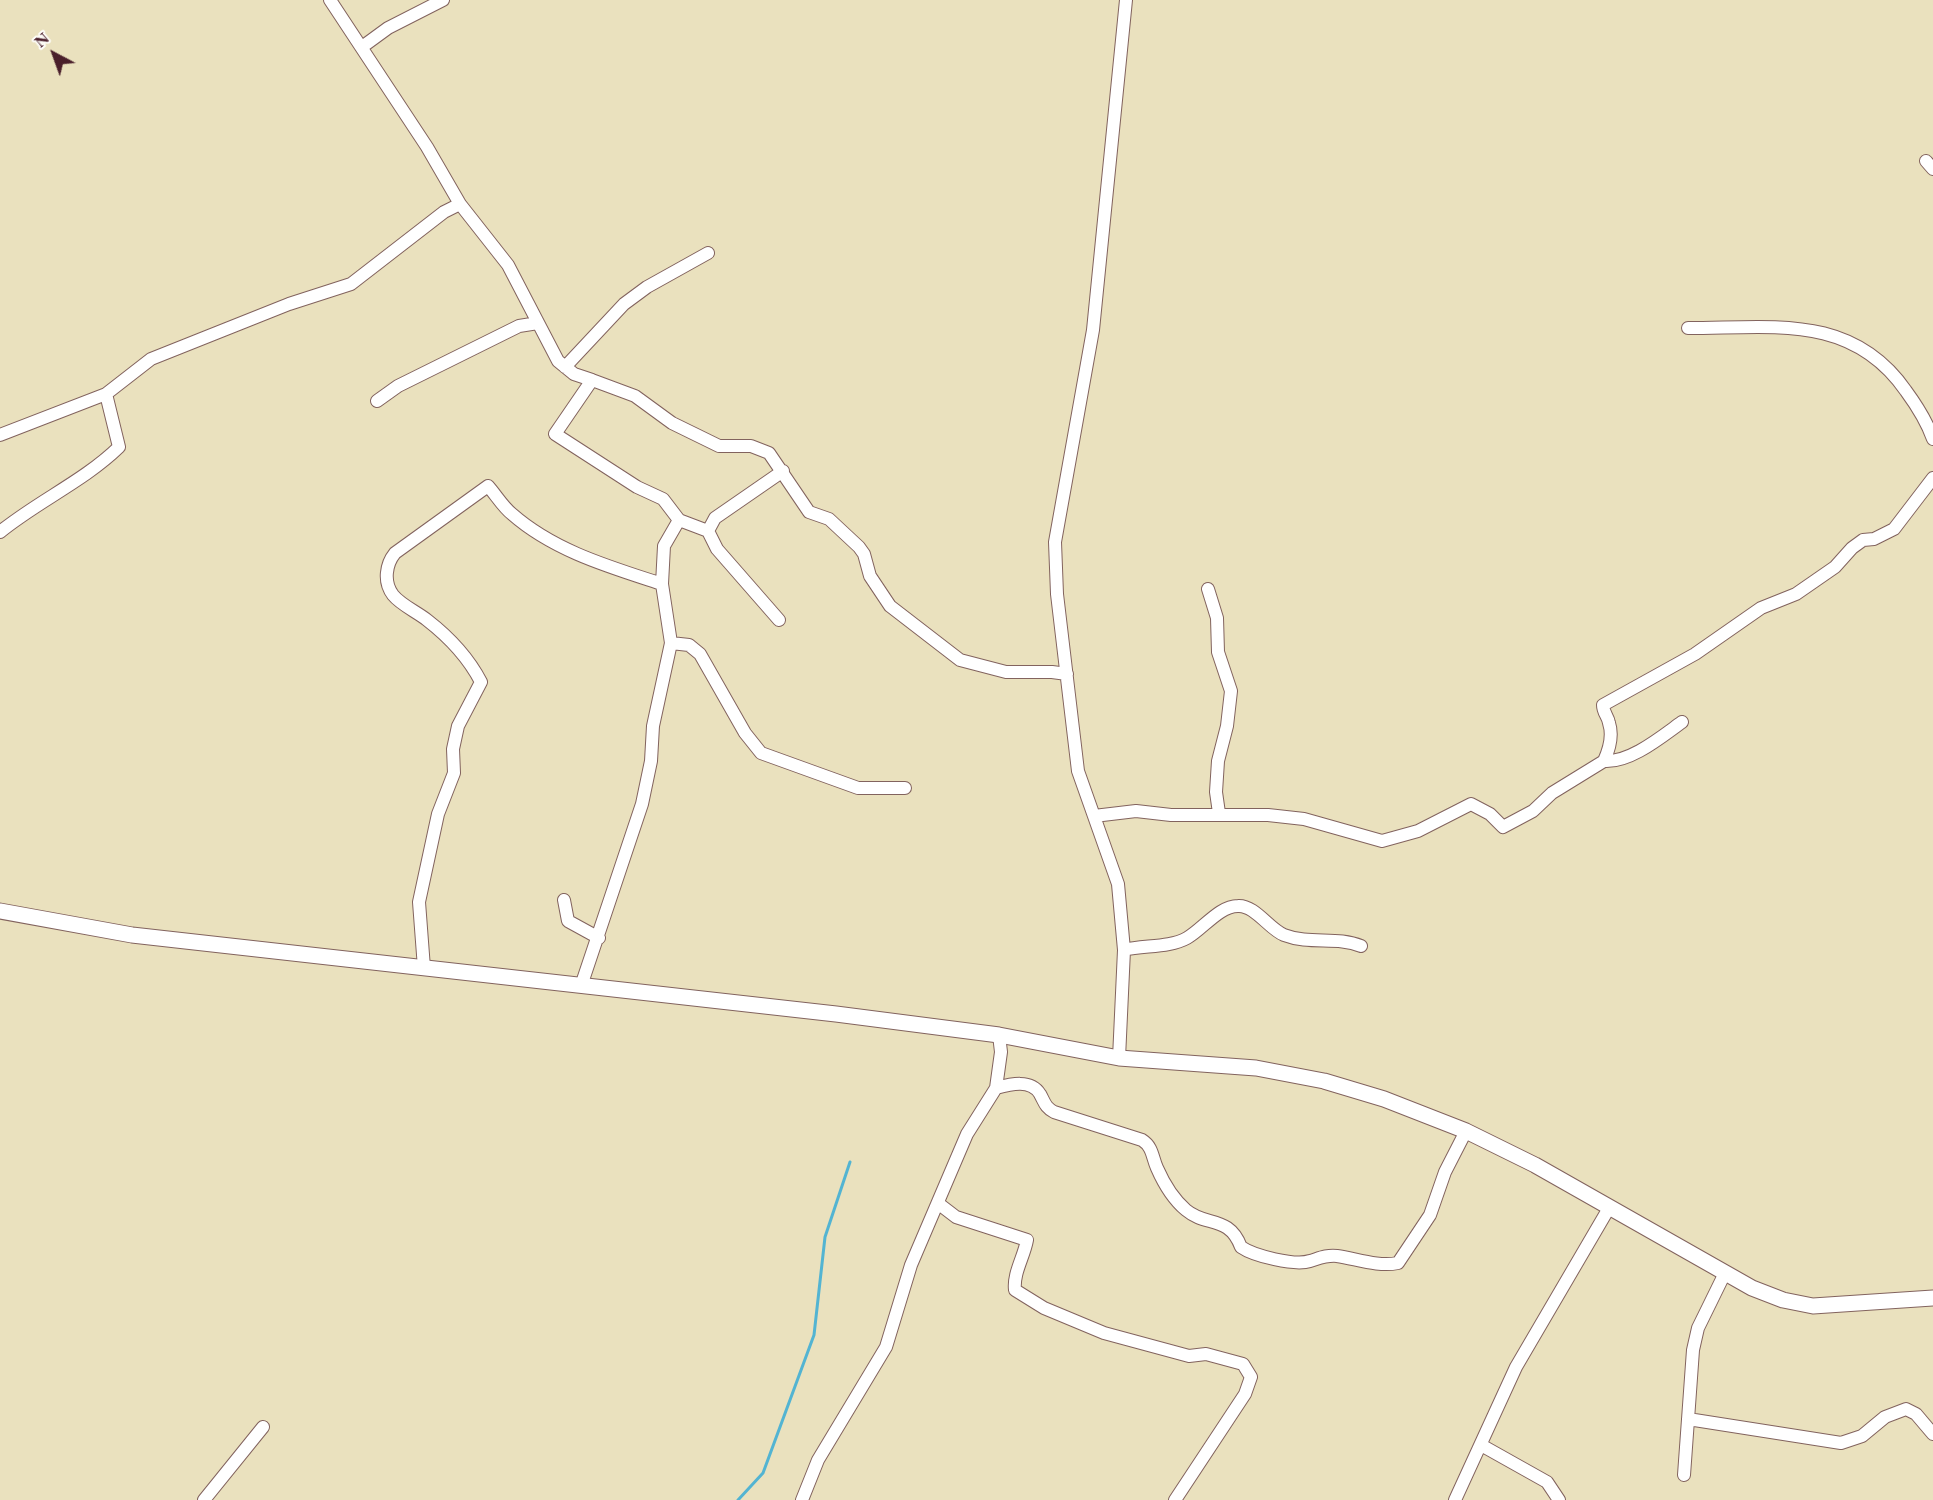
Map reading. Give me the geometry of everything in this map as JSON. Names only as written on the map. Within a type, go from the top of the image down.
[{"type":"main road","points":[[0,911],[132,935],[999,1035],[1119,1058],[1256,1068],[1324,1081],[1384,1099],[1466,1131],[1535,1165],[1725,1273],[1783,1300],[1813,1306],[1933,1298]]},
{"type":"street","points":[[330,0],[363,46],[428,147],[460,204],[508,265],[558,361],[574,375],[635,396],[672,423],[719,446],[760,448],[769,453],[808,512],[829,519],[860,547],[870,576],[890,606],[960,660],[1006,672],[1067,674]]},
{"type":"street","points":[[363,46],[388,28],[443,0]]},
{"type":"street","points":[[1119,1058],[1124,950],[1118,884],[1078,771],[1057,594],[1055,542],[1093,330],[1126,0]]},
{"type":"street","points":[[0,435],[106,394],[152,359],[289,304],[351,284],[444,212],[460,204]]},
{"type":"street","points":[[565,367],[624,304],[647,287],[708,253]]},
{"type":"street","points":[[377,401],[398,386],[519,326],[538,323]]},
{"type":"street","points":[[1689,328],[1795,329],[1849,340],[1894,374],[1918,409],[1933,439]]},
{"type":"street","points":[[592,380],[555,434],[637,487],[663,499],[679,520],[708,531],[717,549],[779,620]]},
{"type":"street","points":[[0,531],[26,511],[100,465],[119,447],[106,394]]},
{"type":"street","points":[[708,531],[715,518],[783,471]]},
{"type":"street","points":[[1604,761],[1611,736],[1609,722],[1603,713],[1603,705],[1695,654],[1761,608],[1796,594],[1835,567],[1852,548],[1863,540],[1874,539],[1894,529],[1933,477]]},
{"type":"street","points":[[424,968],[420,902],[438,814],[454,773],[453,749],[458,726],[481,682],[469,659],[429,621],[393,594],[387,576],[387,563],[413,539],[488,486],[511,514],[567,548],[587,559],[662,584]]},
{"type":"street","points":[[581,986],[599,938],[642,804],[651,761],[653,726],[671,643],[662,584],[664,546],[679,520]]},
{"type":"street","points":[[1208,589],[1217,618],[1218,652],[1231,691],[1227,726],[1218,761],[1216,792],[1219,813]]},
{"type":"street","points":[[671,643],[689,645],[700,654],[745,733],[761,753],[858,788],[905,788]]},
{"type":"street","points":[[1094,816],[1136,810],[1171,815],[1219,813],[1304,819],[1382,841],[1418,831],[1471,804],[1490,814],[1503,827],[1533,812],[1552,793],[1604,761],[1614,762],[1633,753],[1682,722]]},
{"type":"street","points":[[564,900],[568,921],[599,938]]},
{"type":"street","points":[[1124,950],[1169,944],[1185,939],[1226,910],[1238,906],[1248,909],[1283,934],[1320,942],[1349,941],[1361,946]]},
{"type":"street","points":[[802,1500],[818,1460],[886,1347],[911,1265],[967,1134],[996,1088],[1001,1052],[999,1035]]},
{"type":"street","points":[[996,1088],[1025,1083],[1036,1088],[1044,1105],[1054,1112],[1142,1140],[1150,1147],[1167,1189],[1188,1212],[1217,1221],[1234,1231],[1241,1247],[1267,1258],[1308,1262],[1322,1255],[1388,1265],[1398,1263],[1430,1215],[1445,1172],[1466,1131]]},
{"type":"street","points":[[939,1204],[956,1217],[1027,1240],[1023,1260],[1014,1278],[1015,1290],[1044,1308],[1104,1333],[1189,1356],[1206,1354],[1244,1365],[1251,1377],[1245,1394],[1175,1500]]},
{"type":"street","points":[[1455,1500],[1516,1367],[1609,1208]]},
{"type":"street","points":[[1684,1475],[1695,1339],[1709,1303],[1725,1273]]},
{"type":"street","points":[[1688,1419],[1841,1443],[1862,1436],[1885,1417],[1905,1409],[1916,1414],[1933,1434]]},
{"type":"street","points":[[204,1500],[263,1427]]},
{"type":"street","points":[[1481,1445],[1547,1482],[1559,1500]]},
{"type":"waterway","points":[[738,1500],[763,1473],[814,1335],[825,1237],[850,1162]]}]
